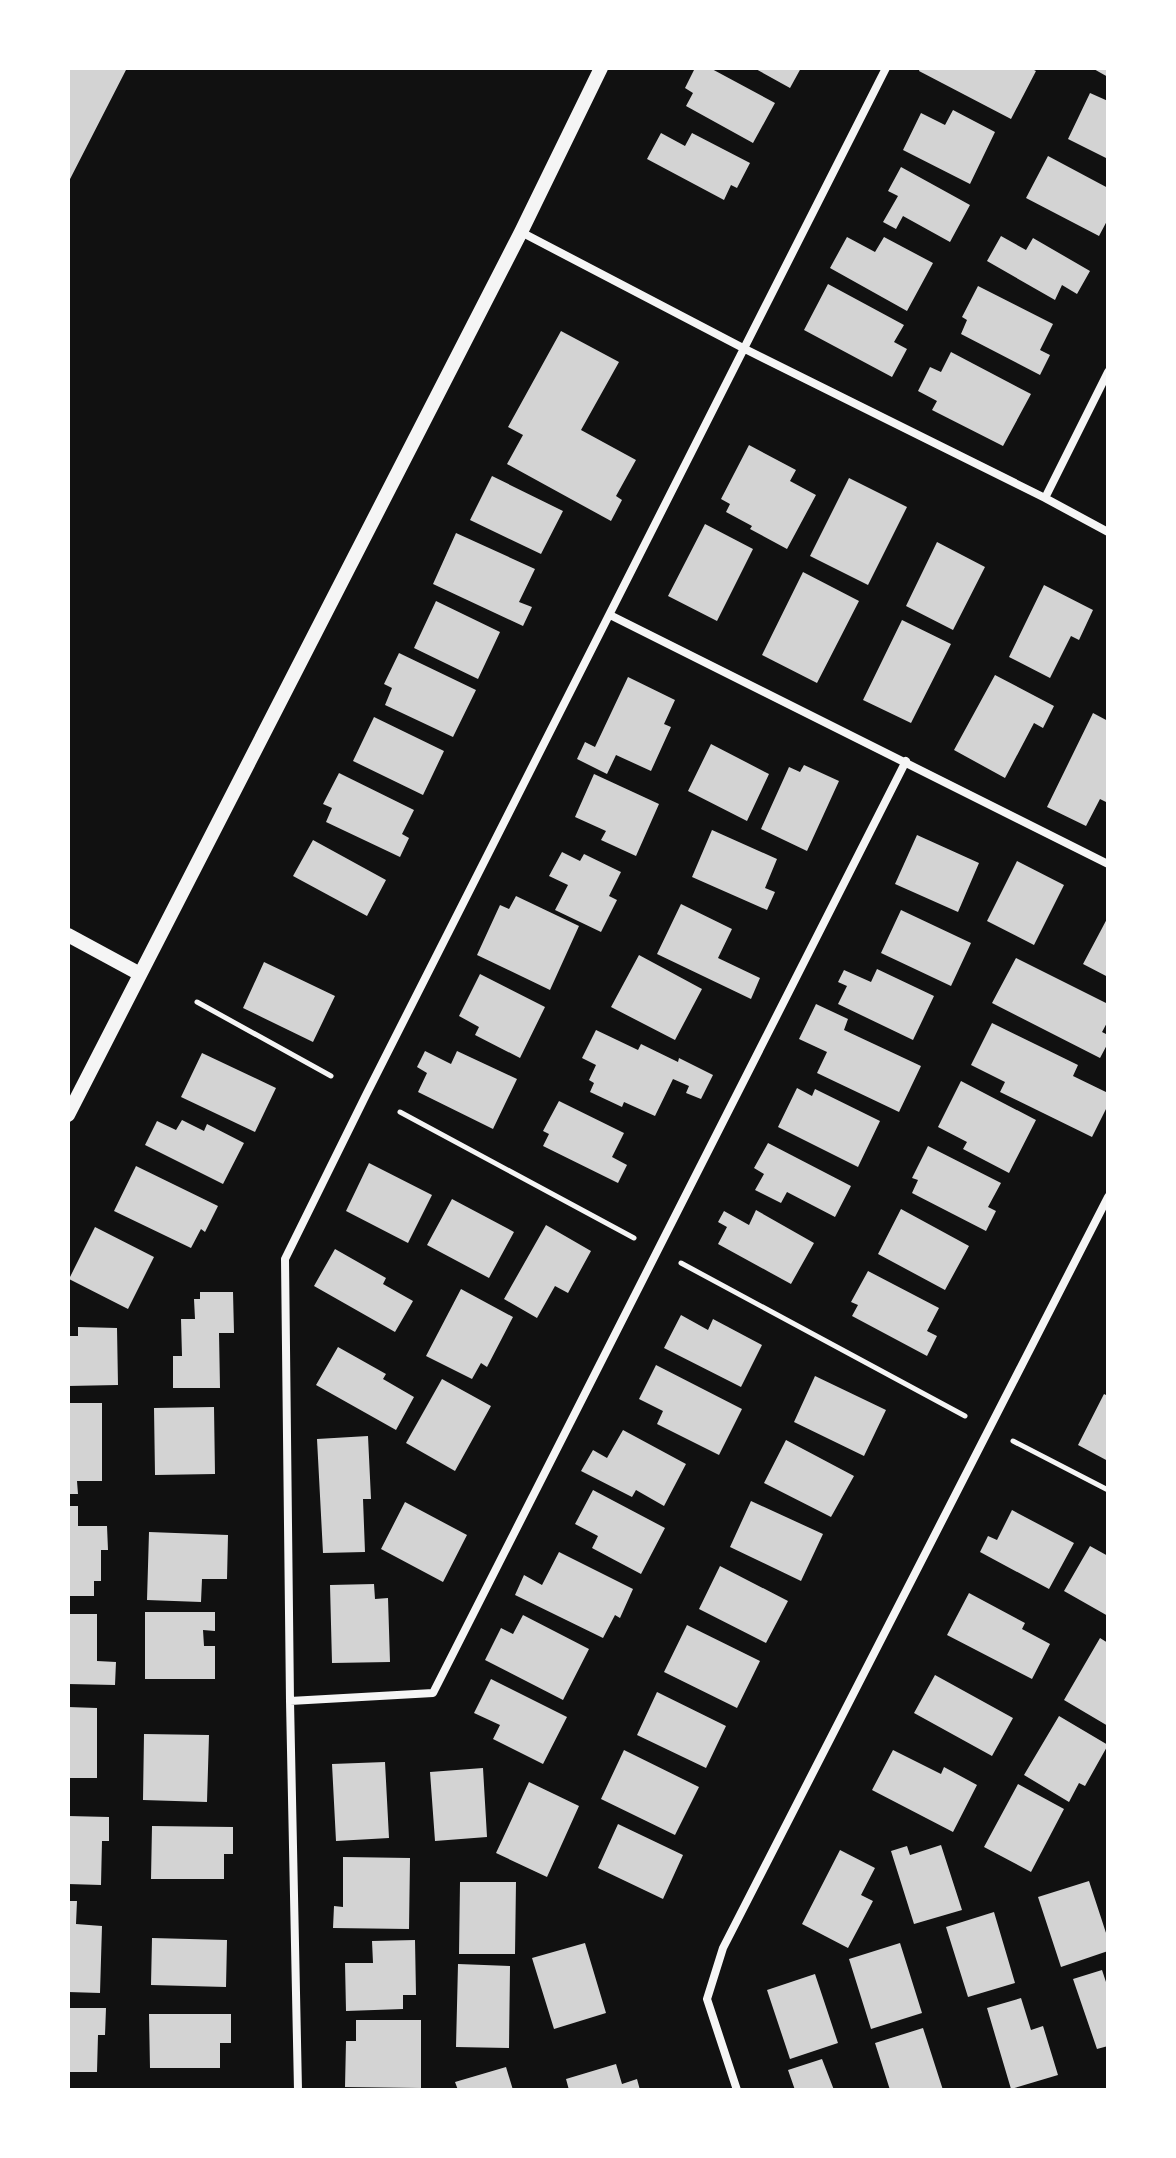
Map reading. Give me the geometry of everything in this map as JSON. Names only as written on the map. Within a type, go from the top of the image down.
[{"type":"street","points":[[68,1115],[521,232],[601,68]]},
{"type":"street","points":[[298,2090],[285,1259],[886,68]]},
{"type":"street","points":[[521,232],[1108,532]]},
{"type":"street","points":[[1045,498],[1108,372]]},
{"type":"street","points":[[610,615],[1108,864]]},
{"type":"street","points":[[290,1701],[433,1693],[906,761]]},
{"type":"street","points":[[68,935],[140,974]]},
{"type":"street","points":[[737,2090],[707,1999],[723,1948],[1108,1197]]},
{"type":"path","points":[[197,1002],[331,1076]]},
{"type":"path","points":[[400,1112],[1108,1490]]},
{"type":"building","points":[[68,68],[127,68],[68,183]]},
{"type":"building","points":[[695,68],[710,68],[775,103],[753,143],[686,106],[693,93],[685,88]]},
{"type":"building","points":[[754,68],[801,68],[790,88]]},
{"type":"building","points":[[920,68],[1030,68],[1036,71],[1011,119],[919,71]]},
{"type":"building","points":[[1092,68],[1108,68],[1108,77]]},
{"type":"building","points":[[1090,93],[1108,101],[1108,159],[1068,139]]},
{"type":"building","points":[[953,110],[995,132],[970,184],[903,150],[921,113],[945,125]]},
{"type":"building","points":[[661,133],[685,146],[692,133],[750,163],[737,188],[731,185],[724,200],[647,159]]},
{"type":"building","points":[[1048,156],[1108,188],[1108,219],[1099,236],[1026,198]]},
{"type":"building","points":[[901,167],[970,205],[950,242],[903,216],[896,229],[883,222],[898,196],[888,191]]},
{"type":"building","points":[[1001,236],[1026,250],[1033,238],[1090,271],[1077,294],[1062,285],[1055,300],[987,261]]},
{"type":"building","points":[[847,237],[875,252],[884,237],[933,263],[907,311],[830,268]]},
{"type":"building","points":[[828,284],[904,325],[894,342],[907,349],[892,377],[804,330]]},
{"type":"building","points":[[978,286],[1053,324],[1040,350],[1050,355],[1040,375],[961,334],[967,320],[962,317]]},
{"type":"building","points":[[561,331],[619,362],[581,430],[636,460],[616,496],[622,500],[611,521],[507,464],[523,435],[508,427]]},
{"type":"building","points":[[951,352],[1031,394],[1003,446],[932,410],[937,401],[918,391],[930,367],[941,372]]},
{"type":"building","points":[[749,445],[796,470],[790,481],[816,495],[787,549],[726,512],[730,504],[721,499]]},
{"type":"building","points":[[492,476],[563,511],[541,554],[470,520]]},
{"type":"building","points":[[849,478],[907,507],[868,585],[810,556]]},
{"type":"building","points":[[705,524],[753,549],[717,621],[668,596]]},
{"type":"building","points":[[456,533],[535,569],[519,602],[532,607],[523,626],[433,584]]},
{"type":"building","points":[[937,542],[985,567],[953,630],[906,606]]},
{"type":"building","points":[[803,572],[859,601],[817,683],[762,655]]},
{"type":"building","points":[[1044,585],[1093,610],[1079,640],[1071,636],[1050,678],[1009,657]]},
{"type":"building","points":[[436,601],[500,632],[478,679],[414,648]]},
{"type":"building","points":[[902,620],[951,644],[911,723],[863,700]]},
{"type":"building","points":[[399,653],[476,690],[453,737],[385,705],[392,688],[384,684]]},
{"type":"building","points":[[995,675],[1054,706],[1043,728],[1034,723],[1005,778],[954,750]]},
{"type":"building","points":[[628,677],[675,700],[664,724],[671,727],[651,771],[616,755],[607,774],[577,759],[585,742],[595,747]]},
{"type":"building","points":[[1093,713],[1108,721],[1108,803],[1100,799],[1086,826],[1047,807]]},
{"type":"building","points":[[374,717],[444,751],[423,795],[353,761]]},
{"type":"building","points":[[711,744],[769,774],[747,821],[688,791]]},
{"type":"building","points":[[804,765],[839,781],[807,851],[761,829],[789,767],[800,772]]},
{"type":"building","points":[[339,773],[414,810],[402,834],[409,838],[400,857],[326,822],[332,808],[323,804]]},
{"type":"building","points":[[594,774],[659,804],[636,856],[601,840],[606,831],[575,817]]},
{"type":"building","points":[[712,830],[777,859],[765,888],[775,892],[767,910],[692,877]]},
{"type":"building","points":[[917,835],[979,863],[958,912],[895,884]]},
{"type":"building","points":[[313,840],[386,880],[367,916],[293,876]]},
{"type":"building","points":[[562,852],[580,861],[584,854],[621,872],[609,896],[617,900],[601,932],[555,910],[568,885],[549,876]]},
{"type":"building","points":[[1017,861],[1064,885],[1034,945],[987,921]]},
{"type":"building","points":[[516,896],[579,926],[550,990],[477,955],[500,905],[509,909]]},
{"type":"building","points":[[681,904],[732,929],[718,958],[760,978],[751,999],[657,954]]},
{"type":"building","points":[[901,910],[971,943],[951,986],[881,953]]},
{"type":"building","points":[[1108,917],[1108,977],[1083,964]]},
{"type":"building","points":[[639,955],[702,989],[675,1040],[611,1007]]},
{"type":"building","points":[[1016,958],[1108,1004],[1108,1021],[1102,1032],[1108,1035],[1108,1043],[1100,1058],[992,1003]]},
{"type":"building","points":[[264,962],[335,996],[313,1042],[243,1008]]},
{"type":"building","points":[[877,969],[934,996],[913,1040],[838,1004],[847,986],[838,982],[844,970],[871,982]]},
{"type":"building","points":[[480,974],[545,1007],[520,1058],[475,1035],[479,1027],[459,1016]]},
{"type":"building","points":[[816,1004],[848,1019],[844,1030],[921,1066],[899,1112],[817,1073],[827,1052],[799,1039]]},
{"type":"building","points":[[992,1023],[1078,1065],[1073,1076],[1108,1093],[1108,1105],[1092,1137],[1000,1092],[1005,1082],[971,1065]]},
{"type":"building","points":[[596,1030],[638,1050],[641,1044],[678,1062],[679,1058],[713,1075],[701,1099],[686,1093],[689,1086],[673,1079],[655,1116],[624,1102],[622,1107],[590,1092],[594,1083],[589,1080],[596,1065],[582,1058]]},
{"type":"building","points":[[425,1051],[451,1064],[457,1051],[517,1079],[493,1129],[418,1092],[427,1073],[417,1067]]},
{"type":"building","points":[[202,1053],[276,1088],[255,1132],[181,1097]]},
{"type":"building","points":[[961,1081],[1036,1120],[1009,1173],[963,1149],[967,1142],[938,1127]]},
{"type":"building","points":[[797,1088],[812,1096],[815,1089],[880,1121],[858,1167],[778,1127]]},
{"type":"building","points":[[559,1101],[624,1133],[612,1157],[627,1165],[618,1183],[543,1146],[549,1134],[543,1131]]},
{"type":"building","points":[[182,1120],[204,1131],[207,1124],[244,1143],[223,1184],[145,1145],[157,1121],[176,1130]]},
{"type":"building","points":[[768,1143],[851,1186],[835,1217],[787,1192],[781,1203],[755,1190],[764,1174],[754,1168]]},
{"type":"building","points":[[928,1146],[1001,1183],[988,1207],[996,1211],[986,1231],[912,1193],[918,1180],[912,1178]]},
{"type":"building","points":[[369,1163],[432,1195],[408,1243],[346,1211]]},
{"type":"building","points":[[136,1166],[218,1206],[205,1232],[201,1229],[191,1248],[114,1211]]},
{"type":"building","points":[[452,1199],[514,1232],[489,1278],[427,1245]]},
{"type":"building","points":[[901,1209],[969,1246],[945,1290],[878,1254]]},
{"type":"building","points":[[756,1210],[814,1243],[791,1284],[718,1244],[727,1227],[718,1222],[724,1211],[749,1225]]},
{"type":"building","points":[[546,1225],[591,1251],[568,1293],[555,1286],[537,1318],[504,1299]]},
{"type":"building","points":[[95,1227],[154,1257],[128,1309],[69,1279]]},
{"type":"building","points":[[335,1249],[386,1278],[383,1284],[413,1301],[395,1332],[314,1286]]},
{"type":"building","points":[[868,1271],[939,1308],[927,1331],[937,1336],[927,1356],[852,1316],[858,1305],[851,1302]]},
{"type":"building","points":[[461,1289],[513,1317],[487,1367],[481,1363],[472,1379],[426,1356]]},
{"type":"building","points":[[200,1292],[233,1292],[234,1333],[219,1333],[220,1388],[173,1388],[173,1356],[182,1356],[181,1319],[195,1319],[194,1299],[200,1299]]},
{"type":"building","points":[[681,1315],[708,1330],[713,1319],[762,1345],[741,1387],[664,1348]]},
{"type":"building","points":[[78,1327],[117,1328],[118,1385],[68,1386],[68,1336],[78,1336]]},
{"type":"building","points":[[338,1347],[386,1374],[383,1379],[414,1397],[396,1430],[316,1385]]},
{"type":"building","points":[[656,1365],[742,1409],[719,1455],[657,1424],[663,1411],[639,1399]]},
{"type":"building","points":[[815,1376],[886,1410],[864,1456],[794,1422]]},
{"type":"building","points":[[442,1379],[491,1406],[455,1471],[406,1443]]},
{"type":"building","points":[[1104,1394],[1108,1396],[1108,1461],[1078,1445]]},
{"type":"building","points":[[68,1403],[102,1403],[102,1481],[77,1481],[78,1494],[68,1494]]},
{"type":"building","points":[[214,1407],[215,1474],[155,1475],[154,1408]]},
{"type":"building","points":[[623,1430],[686,1464],[664,1506],[636,1490],[632,1497],[581,1471],[593,1450],[607,1458]]},
{"type":"building","points":[[368,1436],[371,1499],[363,1499],[365,1552],[323,1553],[317,1439]]},
{"type":"building","points":[[786,1440],[854,1476],[831,1517],[764,1483]]},
{"type":"building","points":[[593,1490],[665,1528],[641,1574],[592,1548],[598,1536],[575,1524]]},
{"type":"building","points":[[751,1501],[823,1534],[801,1581],[730,1547]]},
{"type":"building","points":[[405,1502],[467,1535],[443,1582],[381,1549]]},
{"type":"building","points":[[68,1506],[78,1506],[78,1526],[107,1526],[108,1550],[101,1550],[101,1581],[94,1581],[94,1596],[68,1596]]},
{"type":"building","points":[[1012,1510],[1074,1543],[1049,1589],[980,1552],[988,1536],[997,1540]]},
{"type":"building","points":[[149,1532],[228,1535],[227,1579],[202,1579],[201,1602],[147,1600]]},
{"type":"building","points":[[1090,1546],[1108,1556],[1108,1616],[1064,1591]]},
{"type":"building","points":[[559,1552],[633,1589],[620,1618],[615,1615],[603,1638],[515,1595],[524,1575],[542,1585]]},
{"type":"building","points":[[720,1566],[788,1601],[766,1643],[699,1609]]},
{"type":"building","points":[[374,1584],[375,1599],[388,1598],[390,1662],[332,1663],[330,1585]]},
{"type":"building","points":[[969,1593],[1025,1623],[1022,1629],[1050,1644],[1032,1679],[947,1635]]},
{"type":"building","points":[[145,1612],[215,1612],[215,1631],[203,1630],[204,1646],[215,1646],[215,1679],[145,1679]]},
{"type":"building","points":[[68,1614],[97,1614],[97,1661],[116,1662],[115,1685],[68,1684]]},
{"type":"building","points":[[523,1615],[589,1649],[563,1700],[485,1660],[501,1628],[513,1634]]},
{"type":"building","points":[[687,1625],[760,1661],[737,1708],[664,1672]]},
{"type":"building","points":[[1100,1638],[1108,1643],[1108,1726],[1064,1700]]},
{"type":"building","points":[[935,1675],[1013,1718],[992,1756],[914,1713]]},
{"type":"building","points":[[491,1679],[567,1717],[543,1764],[493,1739],[500,1725],[474,1713]]},
{"type":"building","points":[[657,1692],[726,1726],[706,1768],[637,1735]]},
{"type":"building","points":[[68,1707],[97,1708],[97,1778],[68,1778]]},
{"type":"building","points":[[1059,1716],[1108,1745],[1085,1786],[1079,1783],[1069,1802],[1024,1775]]},
{"type":"building","points":[[144,1734],[209,1735],[207,1802],[143,1800]]},
{"type":"building","points":[[624,1750],[699,1787],[675,1835],[601,1799]]},
{"type":"building","points":[[893,1750],[941,1774],[944,1767],[977,1785],[953,1832],[872,1790]]},
{"type":"building","points":[[385,1762],[389,1838],[336,1841],[332,1764]]},
{"type":"building","points":[[483,1768],[487,1837],[435,1841],[430,1772]]},
{"type":"building","points":[[529,1782],[579,1806],[547,1877],[496,1853]]},
{"type":"building","points":[[1018,1784],[1064,1809],[1031,1872],[984,1847]]},
{"type":"building","points":[[68,1816],[109,1817],[109,1841],[102,1841],[101,1885],[68,1884]]},
{"type":"building","points":[[618,1824],[683,1855],[663,1899],[598,1868]]},
{"type":"building","points":[[152,1826],[233,1827],[233,1854],[224,1854],[224,1879],[151,1879]]},
{"type":"building","points":[[941,1845],[962,1910],[914,1924],[891,1851],[907,1846],[910,1855]]},
{"type":"building","points":[[840,1850],[875,1868],[861,1895],[873,1901],[848,1948],[802,1924]]},
{"type":"building","points":[[343,1857],[410,1858],[409,1929],[333,1928],[334,1906],[343,1907]]},
{"type":"building","points":[[1089,1881],[1108,1939],[1108,1951],[1061,1967],[1038,1897]]},
{"type":"building","points":[[460,1882],[516,1882],[515,1954],[459,1954]]},
{"type":"building","points":[[68,1901],[77,1901],[76,1924],[102,1926],[100,1993],[68,1992]]},
{"type":"building","points":[[994,1912],[1015,1983],[968,1997],[946,1927]]},
{"type":"building","points":[[152,1938],[227,1940],[226,1987],[151,1985]]},
{"type":"building","points":[[415,1940],[416,1995],[403,1995],[403,2009],[346,2011],[345,1963],[373,1963],[372,1941]]},
{"type":"building","points":[[585,1943],[606,2013],[554,2029],[532,1958]]},
{"type":"building","points":[[900,1943],[922,2013],[871,2029],[849,1959]]},
{"type":"building","points":[[458,1964],[510,1966],[509,2048],[456,2047]]},
{"type":"building","points":[[1102,1970],[1108,1988],[1108,2046],[1097,2049],[1073,1979]]},
{"type":"building","points":[[815,1974],[838,2043],[790,2059],[767,1990]]},
{"type":"building","points":[[1021,1998],[1031,2030],[1043,2026],[1058,2075],[1011,2089],[987,2008]]},
{"type":"building","points":[[68,2008],[106,2008],[105,2035],[98,2035],[97,2072],[68,2072]]},
{"type":"building","points":[[149,2014],[231,2014],[231,2043],[220,2043],[220,2068],[150,2068]]},
{"type":"building","points":[[356,2020],[421,2020],[421,2088],[345,2087],[346,2041],[356,2041]]},
{"type":"building","points":[[923,2028],[943,2090],[890,2090],[875,2043]]},
{"type":"building","points":[[822,2059],[834,2090],[795,2090],[788,2070]]},
{"type":"building","points":[[616,2064],[622,2084],[637,2079],[640,2090],[569,2090],[566,2079]]},
{"type":"building","points":[[506,2067],[513,2090],[458,2090],[455,2082]]}]
